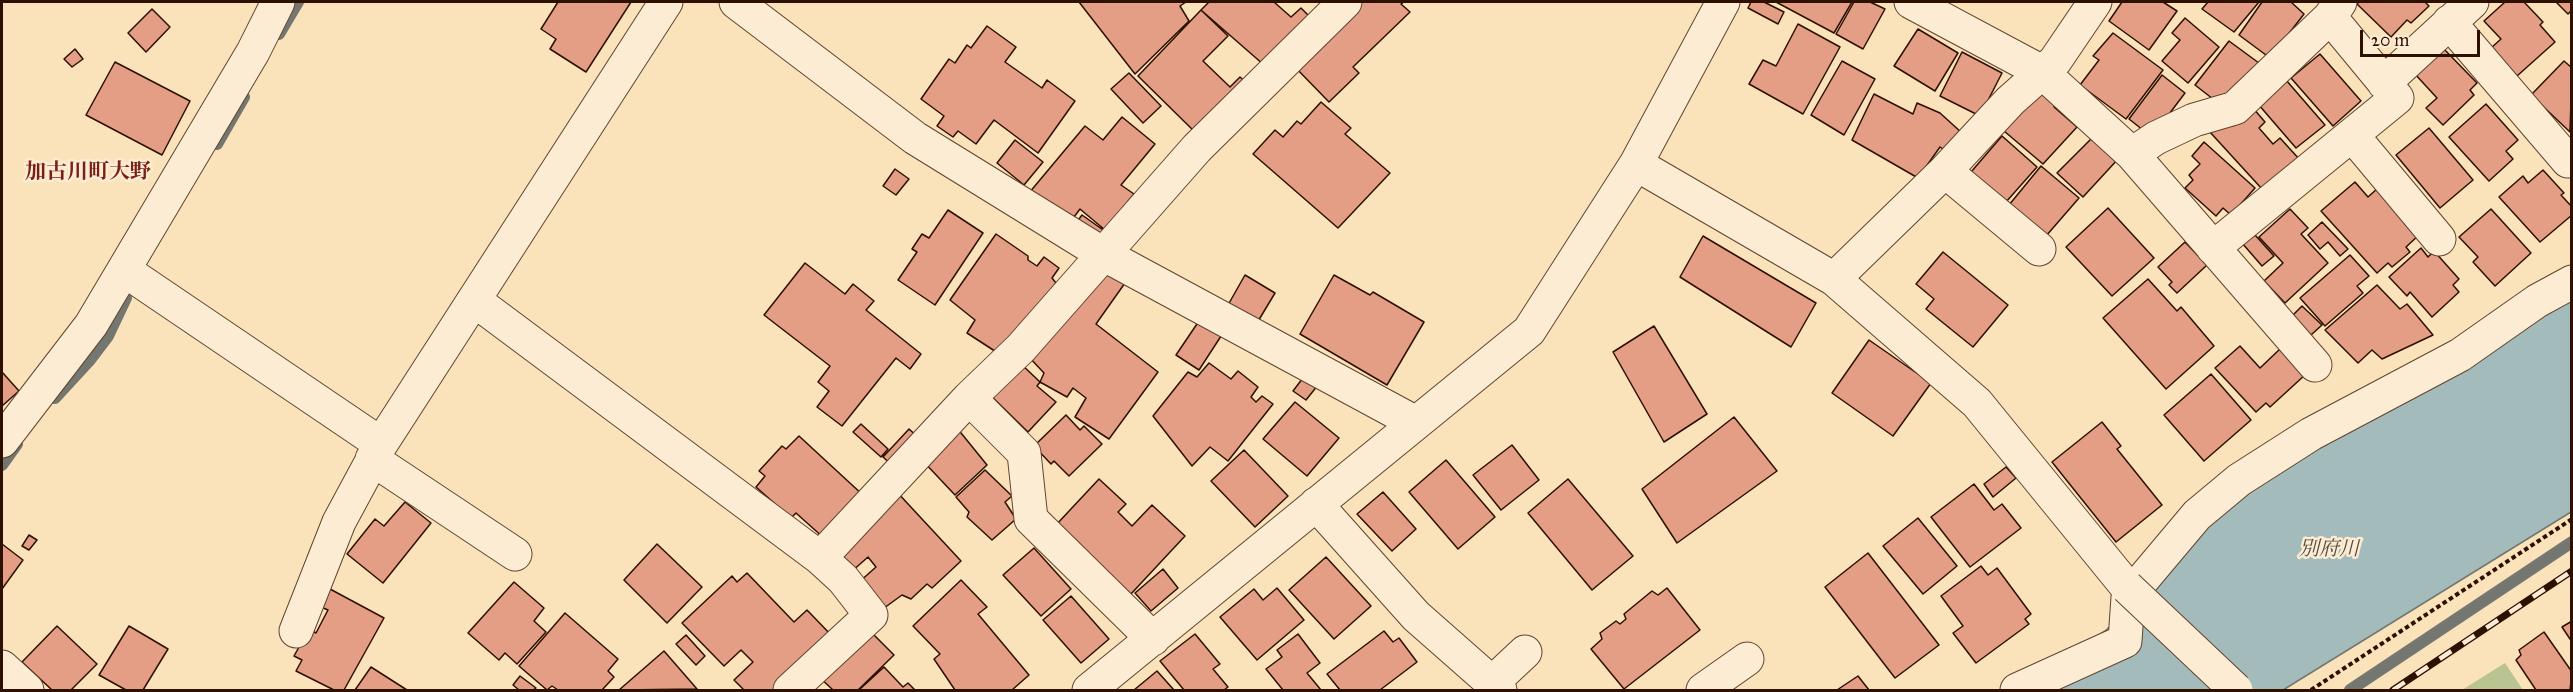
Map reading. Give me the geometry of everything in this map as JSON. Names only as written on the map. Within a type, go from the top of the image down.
[{"type":"street","points":[[2,441],[91,325],[253,52],[278,2]]},
{"type":"street","points":[[296,631],[339,522],[376,451],[666,2]]},
{"type":"street","points":[[736,2],[915,138],[1103,254],[1416,423]]},
{"type":"street","points":[[820,558],[969,398],[1021,348],[1197,148],[1345,2]]},
{"type":"street","points":[[1089,690],[1529,331],[1636,164],[1723,2]]},
{"type":"street","points":[[1911,2],[2042,72],[2132,154],[2315,366]]},
{"type":"street","points":[[1834,279],[1945,171],[2010,101],[2055,61],[2095,2]]},
{"type":"street","points":[[2132,154],[2156,138],[2194,120],[2235,108],[2335,9],[2397,98],[2213,248]]},
{"type":"street","points":[[2384,82],[2461,12],[2568,161],[2571,161]]},
{"type":"street","points":[[2352,135],[2439,239]]},
{"type":"street","points":[[1636,164],[1834,279],[1977,404],[2127,587],[2236,690]]},
{"type":"street","points":[[1945,171],[2039,249]]},
{"type":"street","points":[[124,270],[515,554]]},
{"type":"street","points":[[2017,690],[2125,642],[2128,597],[2197,515],[2239,480],[2311,434],[2460,355],[2536,301],[2571,282]]},
{"type":"street","points":[[474,300],[820,558],[843,579],[872,615],[790,690]]},
{"type":"street","points":[[969,398],[1024,453],[1031,519],[1153,639]]},
{"type":"street","points":[[1316,504],[1416,616],[1497,686],[1525,652]]},
{"type":"street","points":[[1703,690],[1747,659]]},
{"type":"street","points":[[2,667],[27,690]]},
{"type":"path","points":[[2311,690],[2571,519]]},
{"type":"green space","points":[[2505,663],[2523,690],[2462,690]]},
{"type":"water","name":"別府川","points":[[2571,293],[2571,512],[2283,690],[2014,690],[2105,631],[2157,582],[2208,526],[2263,477]]},
{"type":"building","points":[[558,2],[631,2],[586,72],[550,49],[556,39],[541,29]]},
{"type":"building","points":[[1079,2],[1186,2],[1180,6],[1189,21],[1135,74]]},
{"type":"building","points":[[1209,2],[1274,2],[1291,17],[1301,8],[1312,19],[1264,65],[1201,10]]},
{"type":"building","points":[[1357,2],[1404,2],[1401,4],[1410,12],[1353,67],[1359,73],[1329,102],[1292,64]]},
{"type":"building","points":[[1751,2],[1764,2],[1784,12],[1778,24],[1748,8]]},
{"type":"building","points":[[1776,2],[1852,2],[1834,33]]},
{"type":"building","points":[[1854,2],[1870,2],[1885,9],[1863,49],[1836,34]]},
{"type":"building","points":[[2122,2],[2163,2],[2177,11],[2149,50],[2109,21]]},
{"type":"building","points":[[2208,2],[2259,2],[2234,32],[2202,9]]},
{"type":"building","points":[[2262,2],[2291,2],[2304,14],[2270,58],[2239,35]]},
{"type":"building","points":[[2359,2],[2425,2],[2429,6],[2411,23],[2407,20],[2391,37],[2357,4]]},
{"type":"building","points":[[2505,2],[2524,2],[2543,22],[2540,25],[2555,42],[2517,76],[2491,48],[2501,39],[2484,21]]},
{"type":"building","points":[[2556,2],[2572,2],[2572,10],[2568,14]]},
{"type":"building","points":[[152,9],[170,27],[146,52],[128,33]]},
{"type":"building","points":[[1201,10],[1228,36],[1203,61],[1230,87],[1240,77],[1249,85],[1200,137],[1138,76]]},
{"type":"building","points":[[2185,18],[2219,47],[2188,83],[2162,61],[2180,40],[2172,33]]},
{"type":"building","points":[[1798,24],[1840,47],[1803,114],[1749,84],[1763,60],[1776,66]]},
{"type":"building","points":[[987,26],[1016,47],[1005,62],[1042,88],[1047,80],[1075,101],[1038,153],[994,120],[976,144],[958,131],[953,137],[937,126],[944,116],[921,99],[949,59],[955,63],[967,45],[971,48]]},
{"type":"building","points":[[1918,29],[1958,53],[1935,91],[1894,66]]},
{"type":"building","points":[[2113,33],[2163,70],[2126,119],[2080,85],[2099,60],[2093,56]]},
{"type":"building","points":[[2229,41],[2263,66],[2222,106],[2195,85]]},
{"type":"building","points":[[2442,47],[2477,83],[2470,90],[2474,95],[2443,125],[2426,108],[2437,98],[2414,73]]},
{"type":"building","points":[[75,49],[83,59],[72,67],[64,59]]},
{"type":"building","points":[[1962,52],[2002,73],[1980,116],[1940,96]]},
{"type":"building","points":[[2320,54],[2361,101],[2333,126],[2291,78]]},
{"type":"building","points":[[1842,61],[1875,79],[1844,135],[1811,115]]},
{"type":"building","points":[[2564,61],[2572,68],[2570,132],[2531,95]]},
{"type":"building","points":[[115,62],[190,101],[162,155],[86,115]]},
{"type":"building","points":[[1129,73],[1161,106],[1143,123],[1111,89]]},
{"type":"building","points":[[2162,75],[2185,93],[2157,130],[2148,134],[2129,119]]},
{"type":"building","points":[[2286,80],[2325,125],[2296,148],[2258,104]]},
{"type":"building","points":[[2036,91],[2057,102],[2054,107],[2077,127],[2043,164],[2004,131]]},
{"type":"building","points":[[1874,94],[1913,114],[1917,103],[1940,113],[1962,133],[1946,151],[1940,147],[1918,178],[1852,140]]},
{"type":"building","points":[[1321,102],[1351,128],[1345,134],[1390,173],[1338,228],[1253,154],[1275,130],[1283,137],[1297,121],[1301,124]]},
{"type":"building","points":[[2486,104],[2518,140],[2506,151],[2513,159],[2489,181],[2449,137]]},
{"type":"building","points":[[2253,108],[2265,122],[2259,128],[2273,144],[2280,138],[2300,160],[2262,189],[2209,131],[2225,117],[2233,126]]},
{"type":"building","points":[[1122,117],[1155,144],[1121,185],[1134,194],[1105,230],[1080,209],[1068,225],[1029,193],[1085,126],[1103,140]]},
{"type":"building","points":[[2429,128],[2473,180],[2440,208],[2396,155]]},
{"type":"building","points":[[2095,135],[2119,158],[2083,197],[2057,173]]},
{"type":"building","points":[[2002,136],[2037,167],[2006,202],[1971,172]]},
{"type":"building","points":[[1015,140],[1043,162],[1024,185],[997,163]]},
{"type":"building","points":[[2204,142],[2255,188],[2231,215],[2223,208],[2216,216],[2185,188],[2193,180],[2189,175],[2200,164],[2192,156]]},
{"type":"building","points":[[2041,166],[2079,198],[2046,236],[2009,205]]},
{"type":"building","points":[[895,169],[909,179],[896,195],[883,186]]},
{"type":"building","points":[[2543,170],[2564,193],[2561,195],[2572,207],[2572,215],[2540,242],[2499,197],[2523,176],[2528,183]]},
{"type":"building","points":[[2355,182],[2368,197],[2378,188],[2420,234],[2406,247],[2410,252],[2392,267],[2388,263],[2377,273],[2321,211]]},
{"type":"building","points":[[2108,208],[2154,258],[2112,296],[2066,247]]},
{"type":"building","points":[[2290,209],[2308,228],[2301,234],[2328,263],[2285,303],[2264,281],[2283,263],[2259,237]]},
{"type":"building","points":[[2491,209],[2531,253],[2495,286],[2473,262],[2478,257],[2459,237]]},
{"type":"building","points":[[948,210],[983,233],[935,305],[898,280],[917,252],[912,249],[922,234],[929,238]]},
{"type":"building","points":[[1082,215],[1106,232],[1097,244],[1073,227]]},
{"type":"building","points":[[2322,222],[2348,249],[2340,256],[2328,242],[2320,249],[2308,235]]},
{"type":"building","points":[[996,234],[1028,256],[1028,260],[1037,266],[1044,257],[1059,268],[1052,278],[1056,283],[1004,357],[967,333],[975,320],[950,300]]},
{"type":"building","points":[[2255,235],[2274,256],[2262,266],[2242,243]]},
{"type":"building","points":[[1703,236],[1816,303],[1791,347],[1680,277]]},
{"type":"building","points":[[2185,242],[2207,265],[2177,293],[2169,285],[2172,282],[2158,267]]},
{"type":"building","points":[[2421,248],[2428,257],[2434,251],[2459,279],[2453,285],[2459,292],[2432,317],[2410,292],[2407,296],[2389,277]]},
{"type":"building","points":[[1943,252],[2008,305],[1973,347],[1926,309],[1934,299],[1916,284]]},
{"type":"building","points":[[2350,255],[2369,276],[2357,286],[2363,293],[2325,326],[2300,298]]},
{"type":"building","points":[[805,263],[845,294],[853,284],[874,301],[866,310],[921,354],[910,369],[896,358],[842,426],[817,407],[829,391],[818,382],[830,366],[764,315]]},
{"type":"building","points":[[1105,265],[1125,283],[1096,324],[1158,372],[1109,439],[1075,417],[1086,398],[1073,388],[1067,397],[1040,382],[1044,373],[1028,356]]},
{"type":"building","points":[[1245,275],[1275,293],[1257,323],[1228,305]]},
{"type":"building","points":[[1334,275],[1370,295],[1373,292],[1424,322],[1387,385],[1300,334]]},
{"type":"building","points":[[2148,279],[2177,311],[2181,307],[2214,346],[2166,389],[2103,318]]},
{"type":"building","points":[[2377,285],[2400,309],[2407,304],[2433,335],[2382,359],[2372,350],[2358,363],[2325,330]]},
{"type":"building","points":[[2302,306],[2322,325],[2311,335],[2292,316]]},
{"type":"building","points":[[1203,315],[1225,330],[1199,370],[1176,355]]},
{"type":"building","points":[[1654,326],[1707,414],[1664,442],[1613,352]]},
{"type":"building","points":[[1869,340],[1931,383],[1893,436],[1832,393]]},
{"type":"building","points":[[2240,346],[2260,368],[2281,348],[2306,374],[2270,407],[2266,403],[2256,412],[2215,368]]},
{"type":"building","points":[[1019,362],[1040,382],[1037,386],[1056,402],[1028,432],[989,394]]},
{"type":"building","points":[[1209,363],[1231,379],[1238,371],[1258,387],[1251,397],[1256,402],[1262,396],[1273,404],[1228,461],[1210,447],[1192,466],[1153,416],[1188,372],[1197,377]]},
{"type":"building","points":[[1309,370],[1322,380],[1306,400],[1293,391]]},
{"type":"building","points":[[2,372],[19,391],[2,406]]},
{"type":"building","points":[[2211,374],[2251,420],[2204,461],[2164,415]]},
{"type":"building","points":[[1295,402],[1339,438],[1307,476],[1263,439]]},
{"type":"building","points":[[1066,415],[1080,430],[1084,426],[1102,444],[1069,476],[1054,461],[1051,464],[1034,446]]},
{"type":"building","points":[[1734,417],[1777,471],[1677,543],[1642,489]]},
{"type":"building","points":[[2102,422],[2121,446],[2117,449],[2162,505],[2116,542],[2052,462]]},
{"type":"building","points":[[861,424],[888,449],[881,457],[853,432]]},
{"type":"building","points":[[957,428],[987,465],[955,495],[922,460]]},
{"type":"building","points":[[909,429],[919,438],[893,466],[883,457]]},
{"type":"building","points":[[799,436],[864,496],[825,539],[796,513],[791,518],[756,487],[765,476],[759,471],[782,446],[786,449]]},
{"type":"building","points":[[1512,445],[1539,480],[1501,510],[1473,475]]},
{"type":"building","points":[[1244,450],[1288,496],[1255,527],[1211,481]]},
{"type":"building","points":[[1446,460],[1495,517],[1458,549],[1409,492]]},
{"type":"building","points":[[2006,467],[2016,478],[1993,497],[1984,484]]},
{"type":"building","points":[[985,470],[1012,496],[1005,502],[1016,519],[992,540],[967,517],[969,512],[956,497]]},
{"type":"building","points":[[1099,479],[1126,504],[1118,512],[1132,526],[1152,505],[1185,536],[1130,595],[1056,525]]},
{"type":"building","points":[[1568,479],[1633,556],[1592,590],[1528,513]]},
{"type":"building","points":[[1974,484],[1994,510],[2002,504],[2021,528],[1970,567],[1931,517]]},
{"type":"building","points":[[896,491],[961,561],[932,588],[927,584],[911,599],[902,595],[880,611],[858,583],[876,567],[868,557],[851,572],[835,556]]},
{"type":"building","points":[[1383,492],[1416,529],[1392,551],[1357,514]]},
{"type":"building","points":[[405,502],[431,523],[383,583],[347,554],[375,519],[384,526]]},
{"type":"building","points":[[1918,518],[1957,566],[1923,594],[1883,546]]},
{"type":"building","points":[[29,535],[37,540],[29,550],[22,546]]},
{"type":"building","points":[[2,544],[23,560],[2,589]]},
{"type":"building","points":[[657,544],[702,587],[667,623],[624,580]]},
{"type":"building","points":[[1034,548],[1071,589],[1041,616],[1003,575]]},
{"type":"building","points":[[1868,553],[1939,645],[1895,678],[1825,587]]},
{"type":"building","points":[[1326,557],[1371,606],[1334,639],[1289,590]]},
{"type":"building","points":[[1981,566],[1988,575],[1997,568],[2031,614],[2025,619],[2029,624],[1976,663],[1953,633],[1963,626],[1941,596]]},
{"type":"building","points":[[1163,569],[1178,588],[1151,611],[1135,593]]},
{"type":"building","points":[[747,573],[794,622],[807,610],[833,637],[776,690],[744,690],[734,680],[753,662],[741,650],[724,666],[682,623],[732,576],[737,582]]},
{"type":"building","points":[[961,580],[987,607],[978,614],[1029,675],[1012,690],[955,690],[934,659],[940,654],[913,626]]},
{"type":"building","points":[[514,582],[544,608],[534,621],[546,632],[517,664],[505,653],[499,660],[468,633]]},
{"type":"building","points":[[1277,588],[1304,620],[1257,660],[1220,617],[1254,589],[1263,600]]},
{"type":"building","points":[[1667,588],[1700,630],[1624,689],[1591,649],[1602,639],[1600,633],[1616,621],[1620,624],[1626,619],[1624,614],[1652,591],[1658,595]]},
{"type":"building","points":[[330,589],[384,618],[344,690],[334,690],[296,671],[302,660],[294,656],[309,629],[316,633],[328,610],[321,607]]},
{"type":"building","points":[[1071,596],[1109,639],[1081,663],[1043,620]]},
{"type":"building","points":[[565,613],[618,659],[608,671],[614,677],[602,690],[558,690],[552,686],[547,690],[519,666]]},
{"type":"building","points":[[2572,621],[2572,642],[2562,627]]},
{"type":"building","points":[[57,626],[97,664],[71,690],[52,690],[22,662]]},
{"type":"building","points":[[129,626],[168,649],[143,690],[126,690],[99,675]]},
{"type":"building","points":[[1384,631],[1393,642],[1399,638],[1417,662],[1380,690],[1340,690],[1327,674]]},
{"type":"building","points":[[2544,632],[2572,672],[2570,690],[2536,690],[2516,660],[2521,655],[2519,650]]},
{"type":"building","points":[[873,634],[894,655],[858,690],[833,690],[817,675]]},
{"type":"building","points":[[1195,634],[1220,664],[1213,669],[1228,687],[1224,690],[1184,690],[1160,661]]},
{"type":"building","points":[[1298,634],[1320,663],[1307,673],[1321,690],[1283,690],[1266,669],[1282,657],[1277,650]]},
{"type":"building","points":[[686,635],[705,656],[696,665],[676,644]]},
{"type":"building","points":[[664,651],[697,689],[619,690]]},
{"type":"building","points":[[371,667],[407,690],[355,690]]},
{"type":"building","points":[[884,667],[903,687],[908,683],[915,690],[859,690]]},
{"type":"building","points":[[1157,671],[1174,690],[1134,690]]},
{"type":"building","points":[[520,676],[536,688],[519,690],[513,685]]},
{"type":"building","points":[[1858,676],[1869,690],[1837,690]]},
{"type":"waterway","points":[[279,34],[298,2]]},
{"type":"waterway","points":[[217,144],[244,97]]},
{"type":"waterway","points":[[55,398],[89,361],[108,336],[126,298]]},
{"type":"waterway","points":[[2,465],[17,444]]},
{"type":"waterway","points":[[2350,690],[2572,542]]},
{"type":"railway","points":[[2393,690],[2572,571]]},
{"type":"district","name":"加古川町大野","points":[[88,173]]}]
